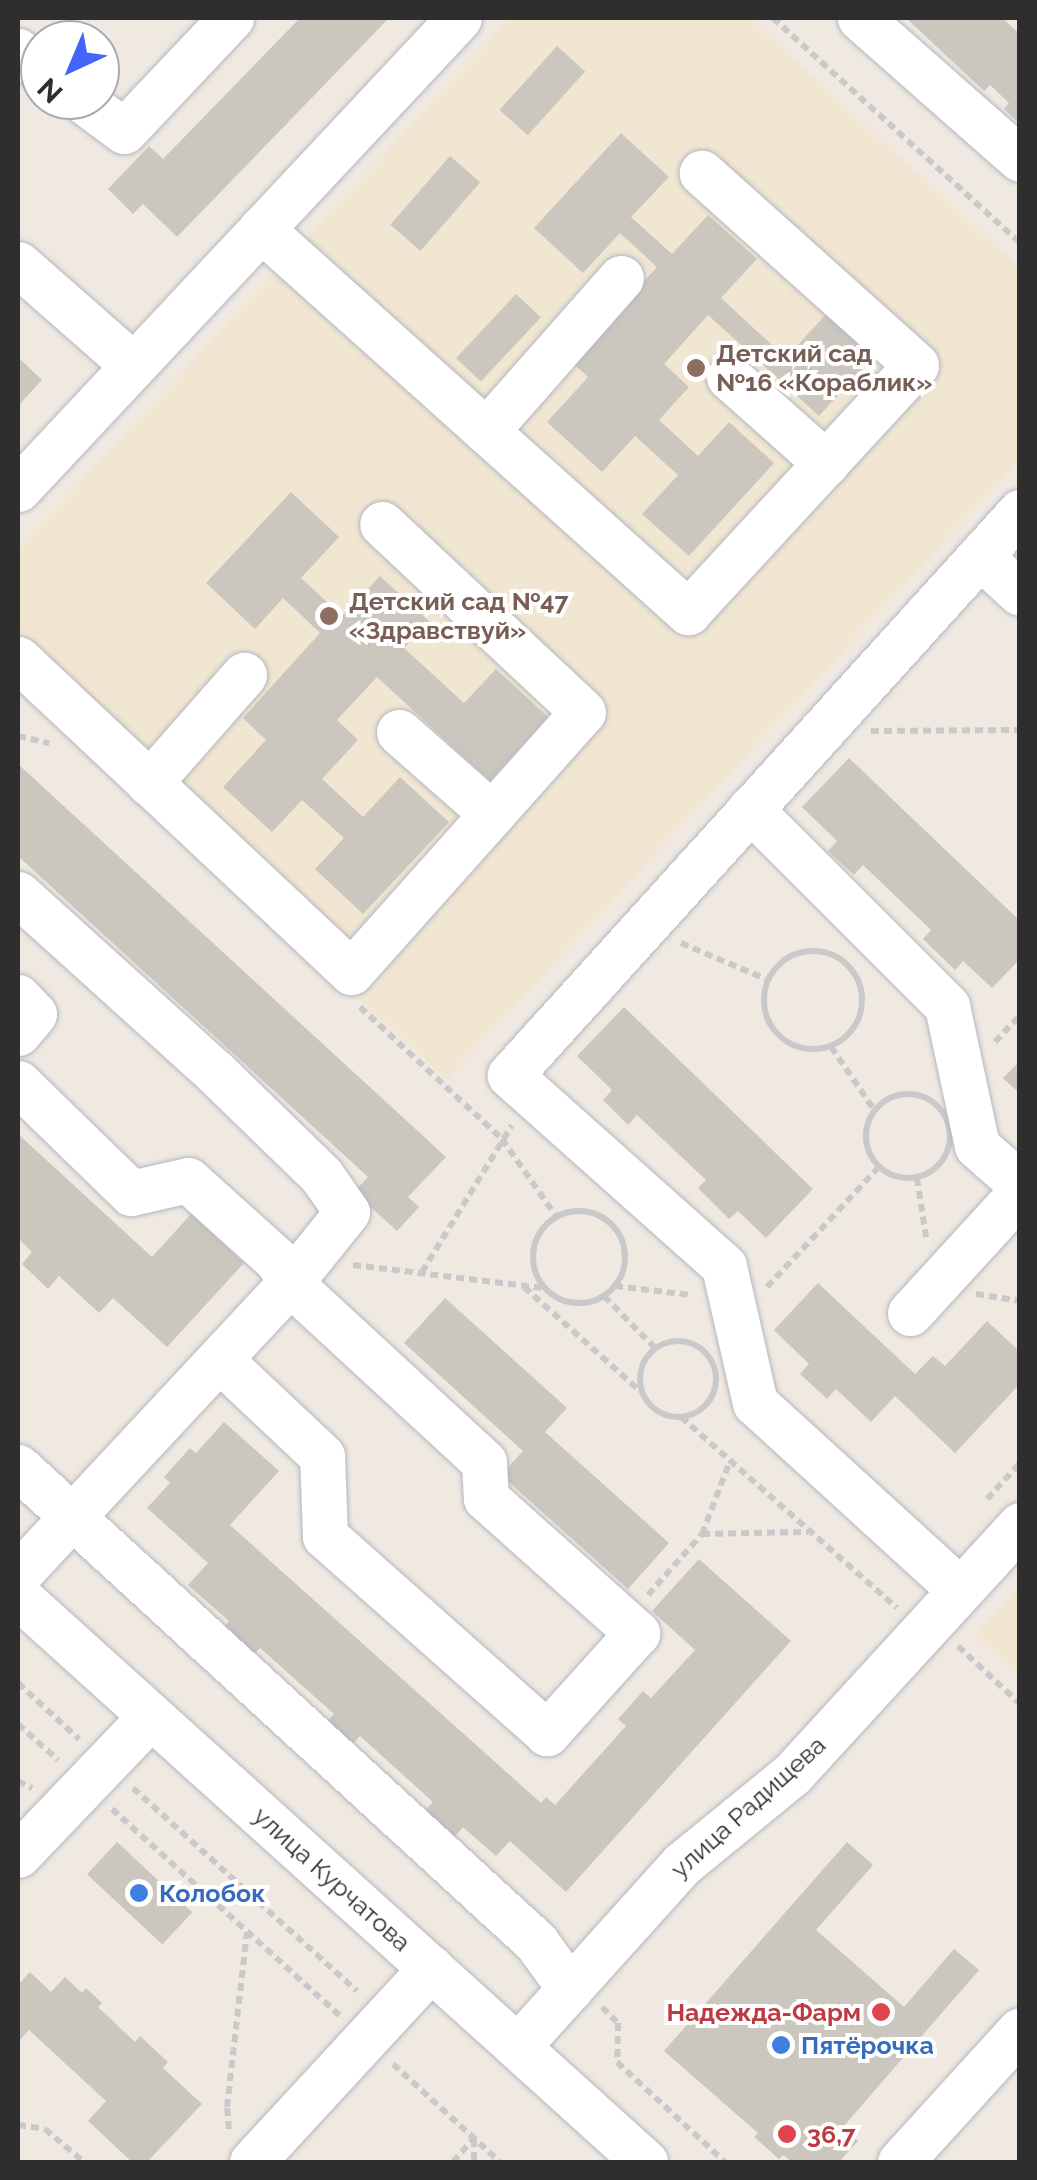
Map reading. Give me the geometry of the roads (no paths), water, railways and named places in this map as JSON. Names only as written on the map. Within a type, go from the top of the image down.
[{"type":"street","points":[[108,120],[124,132],[231,18]]},
{"type":"street","points":[[18,489],[460,18]]},
{"type":"street","points":[[860,18],[1020,159]]},
{"type":"street","points":[[261,229],[688,612],[916,366],[702,173]]},
{"type":"street","points":[[18,264],[133,366]]},
{"type":"street","points":[[486,431],[620,278]]},
{"type":"street","points":[[729,377],[826,463]]},
{"type":"street","points":[[946,1606],[755,1403],[724,1266],[510,1075],[1020,512]]},
{"type":"street","points":[[18,659],[351,972],[583,712],[382,524]]},
{"type":"street","points":[[980,556],[1020,593]]},
{"type":"street","points":[[149,783],[244,675]]},
{"type":"street","points":[[399,732],[492,814]]},
{"type":"street","points":[[750,809],[947,1006],[977,1146],[1020,1184]]},
{"type":"street","points":[[18,894],[215,1072],[321,1175],[347,1212],[302,1268],[18,1575]]},
{"type":"street","points":[[18,998],[34,1014],[18,1033]]},
{"type":"street","points":[[18,1083],[132,1193],[188,1180],[278,1261],[302,1268],[484,1462],[486,1498],[636,1633],[547,1734],[325,1536],[322,1456],[219,1359]]},
{"type":"street","points":[[910,1314],[1020,1193]]},
{"type":"street","points":[[18,1466],[536,1942],[580,1993]]},
{"type":"street","name":"улица Радищева","points":[[518,2046],[580,1993],[682,1864],[792,1774],[1020,1525]]},
{"type":"street","name":"улица Курчатова","points":[[18,1596],[644,2162]]},
{"type":"street","points":[[18,1856],[151,1716]]},
{"type":"street","points":[[241,2151],[365,2039],[430,1968]]},
{"type":"street","points":[[900,2162],[1020,2030]]},
{"type":"place","name":"Детский сад №16 «Кораблик»","points":[[696,368]]},
{"type":"place","name":"Детский сад №47 «Здравствуй»","points":[[329,616]]},
{"type":"place","name":"Колобок","points":[[139,1893]]},
{"type":"place","name":"Надежда-Фарм","points":[[881,2012]]},
{"type":"place","name":"Пятёрочка","points":[[781,2045]]},
{"type":"place","name":"36,7","points":[[787,2134]]}]
